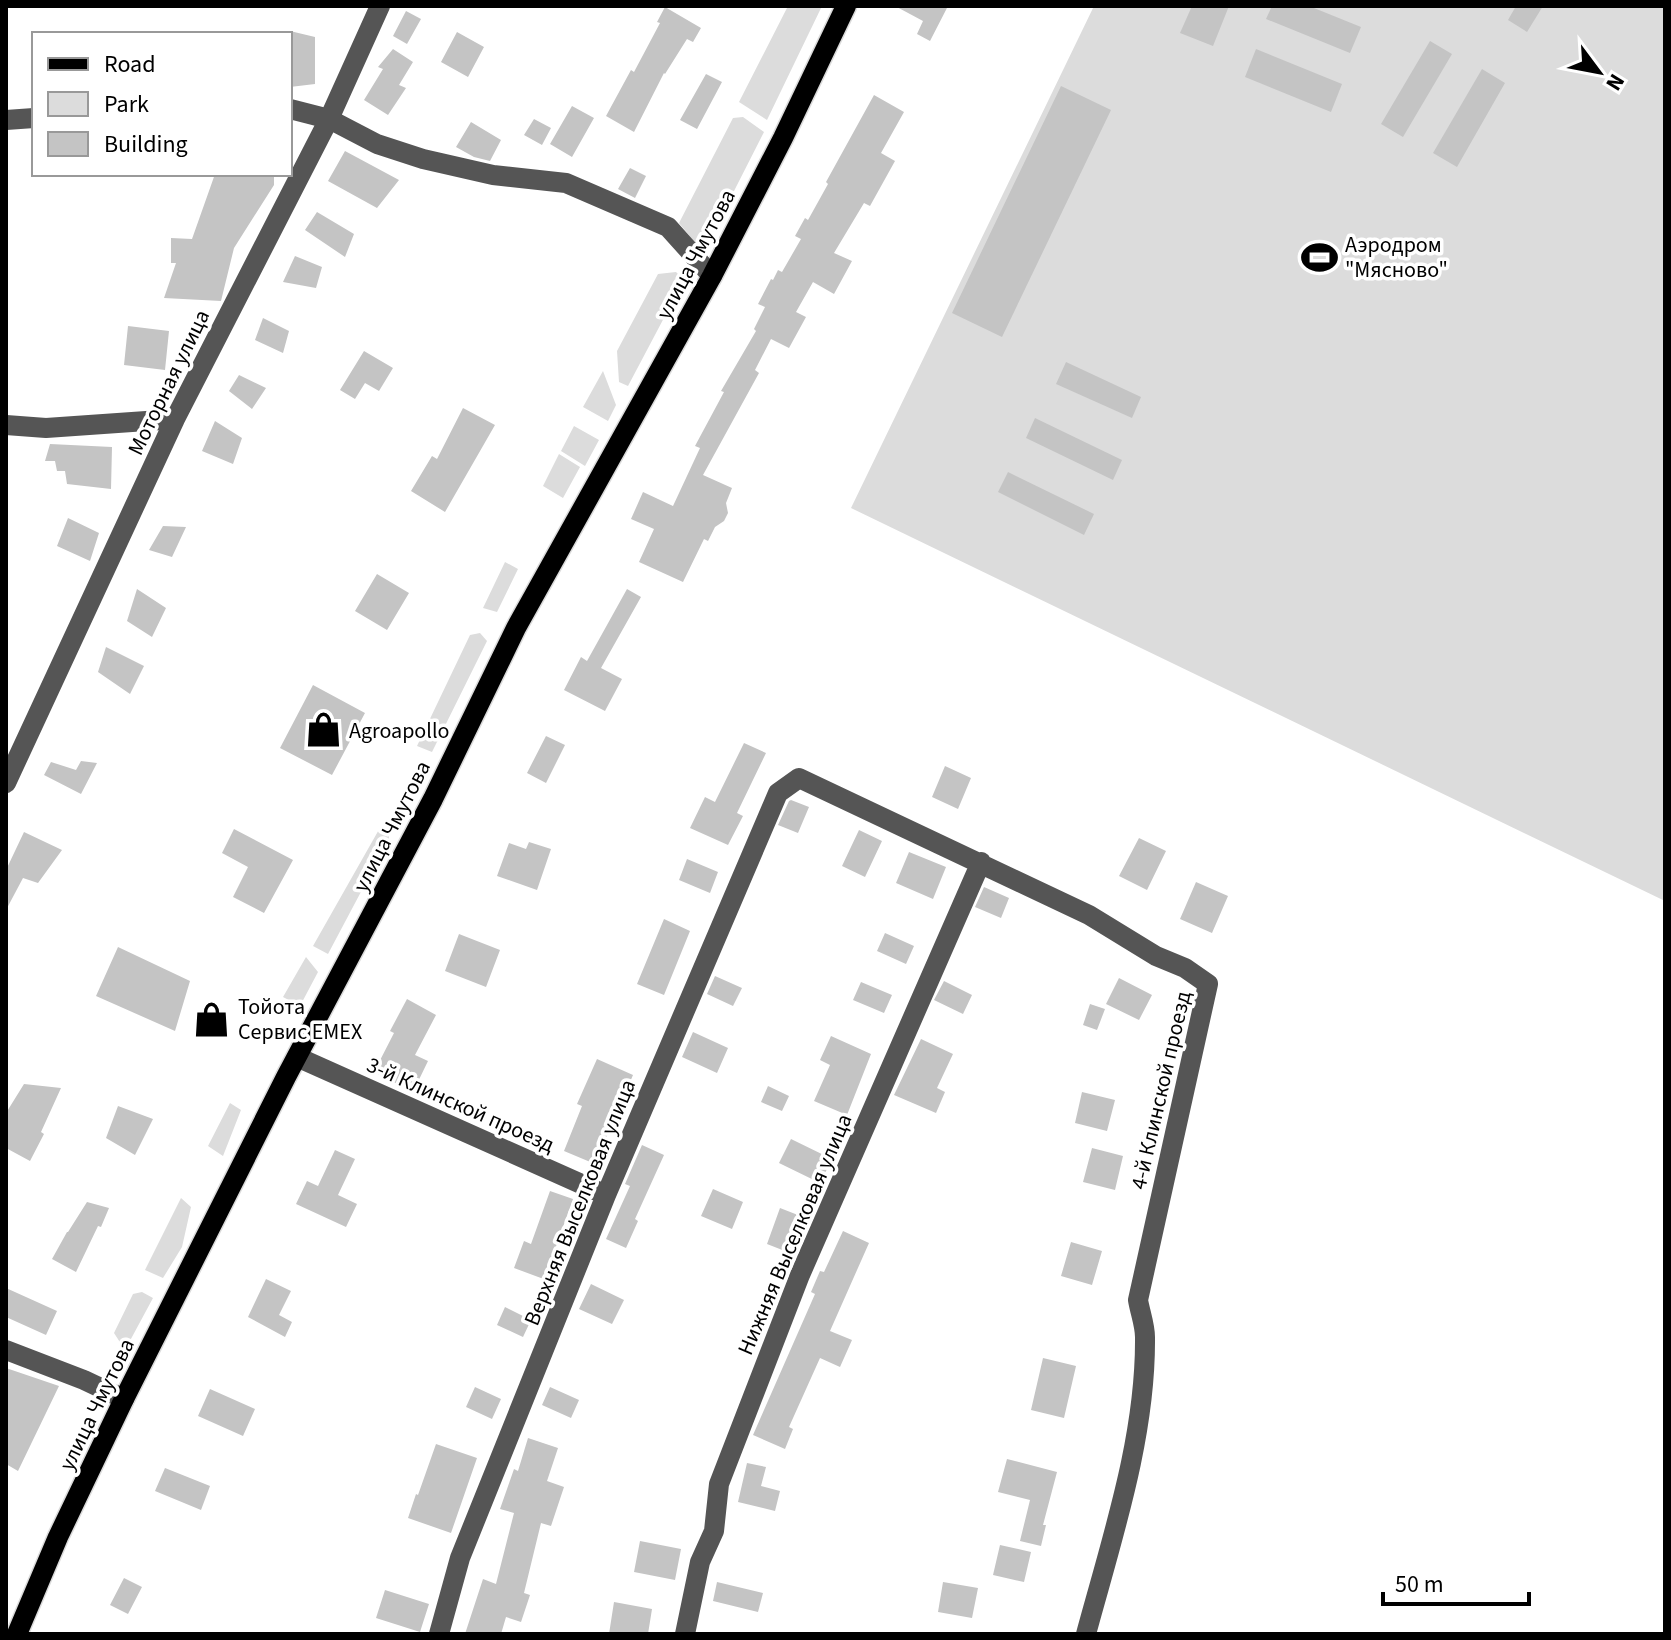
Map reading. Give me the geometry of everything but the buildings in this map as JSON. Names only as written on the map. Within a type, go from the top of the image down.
[{"type":"main road","name":"улица Чмутова","points":[[17,1634],[58,1537],[124,1399],[297,1057],[433,799],[516,628],[712,276],[846,6]]},
{"type":"street","name":"Моторная улица","points":[[6,783],[175,419],[329,119],[380,6]]},
{"type":"street","points":[[292,110],[329,119],[377,144],[423,159],[493,175],[566,183],[668,227],[712,276]]},
{"type":"street","points":[[6,120],[32,118]]},
{"type":"street","points":[[6,425],[46,428],[175,419]]},
{"type":"street","name":"4-й Клинской проезд","points":[[778,793],[799,778],[1089,915],[1208,984],[1138,1300],[1145,1334],[1134,1445],[1086,1634]]},
{"type":"street","name":"Верхняя Выселковая улица","points":[[439,1634],[460,1558],[606,1195],[778,793]]},
{"type":"street","name":"Нижняя Выселковая улица","points":[[685,1634],[700,1562],[714,1531],[719,1484],[800,1275],[981,862]]},
{"type":"street","name":"3-й Клинской проезд","points":[[297,1057],[606,1195]]},
{"type":"street","points":[[6,1350],[124,1399]]},
{"type":"green space","points":[[788,6],[822,6],[767,120],[739,102]]},
{"type":"green space","name":"Аэродром \"Мясново\"","points":[[1094,6],[1665,6],[1665,901],[851,508]]},
{"type":"green space","points":[[743,117],[764,132],[703,252],[679,223],[733,118]]},
{"type":"green space","points":[[676,272],[684,280],[628,386],[619,382],[617,351],[658,274]]},
{"type":"green space","points":[[603,371],[616,405],[608,421],[583,407]]},
{"type":"green space","points":[[574,426],[599,440],[585,466],[561,451]]},
{"type":"green space","points":[[559,454],[580,467],[563,498],[543,486]]},
{"type":"green space","points":[[505,562],[518,569],[497,612],[483,608]]},
{"type":"green space","points":[[480,633],[487,641],[432,752],[417,746],[470,635]]},
{"type":"green space","points":[[381,826],[389,830],[389,839],[328,954],[313,946]]},
{"type":"green space","points":[[306,957],[318,972],[300,1006],[283,997]]},
{"type":"green space","points":[[230,1103],[241,1110],[223,1156],[208,1146]]},
{"type":"green space","points":[[181,1198],[191,1207],[182,1247],[163,1278],[145,1270]]},
{"type":"green space","points":[[142,1292],[153,1298],[125,1350],[114,1333],[133,1294]]},
{"type":"place","name":"Аэродром \"Мясново\"","points":[[1319,257]]},
{"type":"place","name":"Agroapollo","points":[[323,730]]},
{"type":"place","name":"Тойота Сервис EMEX","points":[[212,1019]]}]
